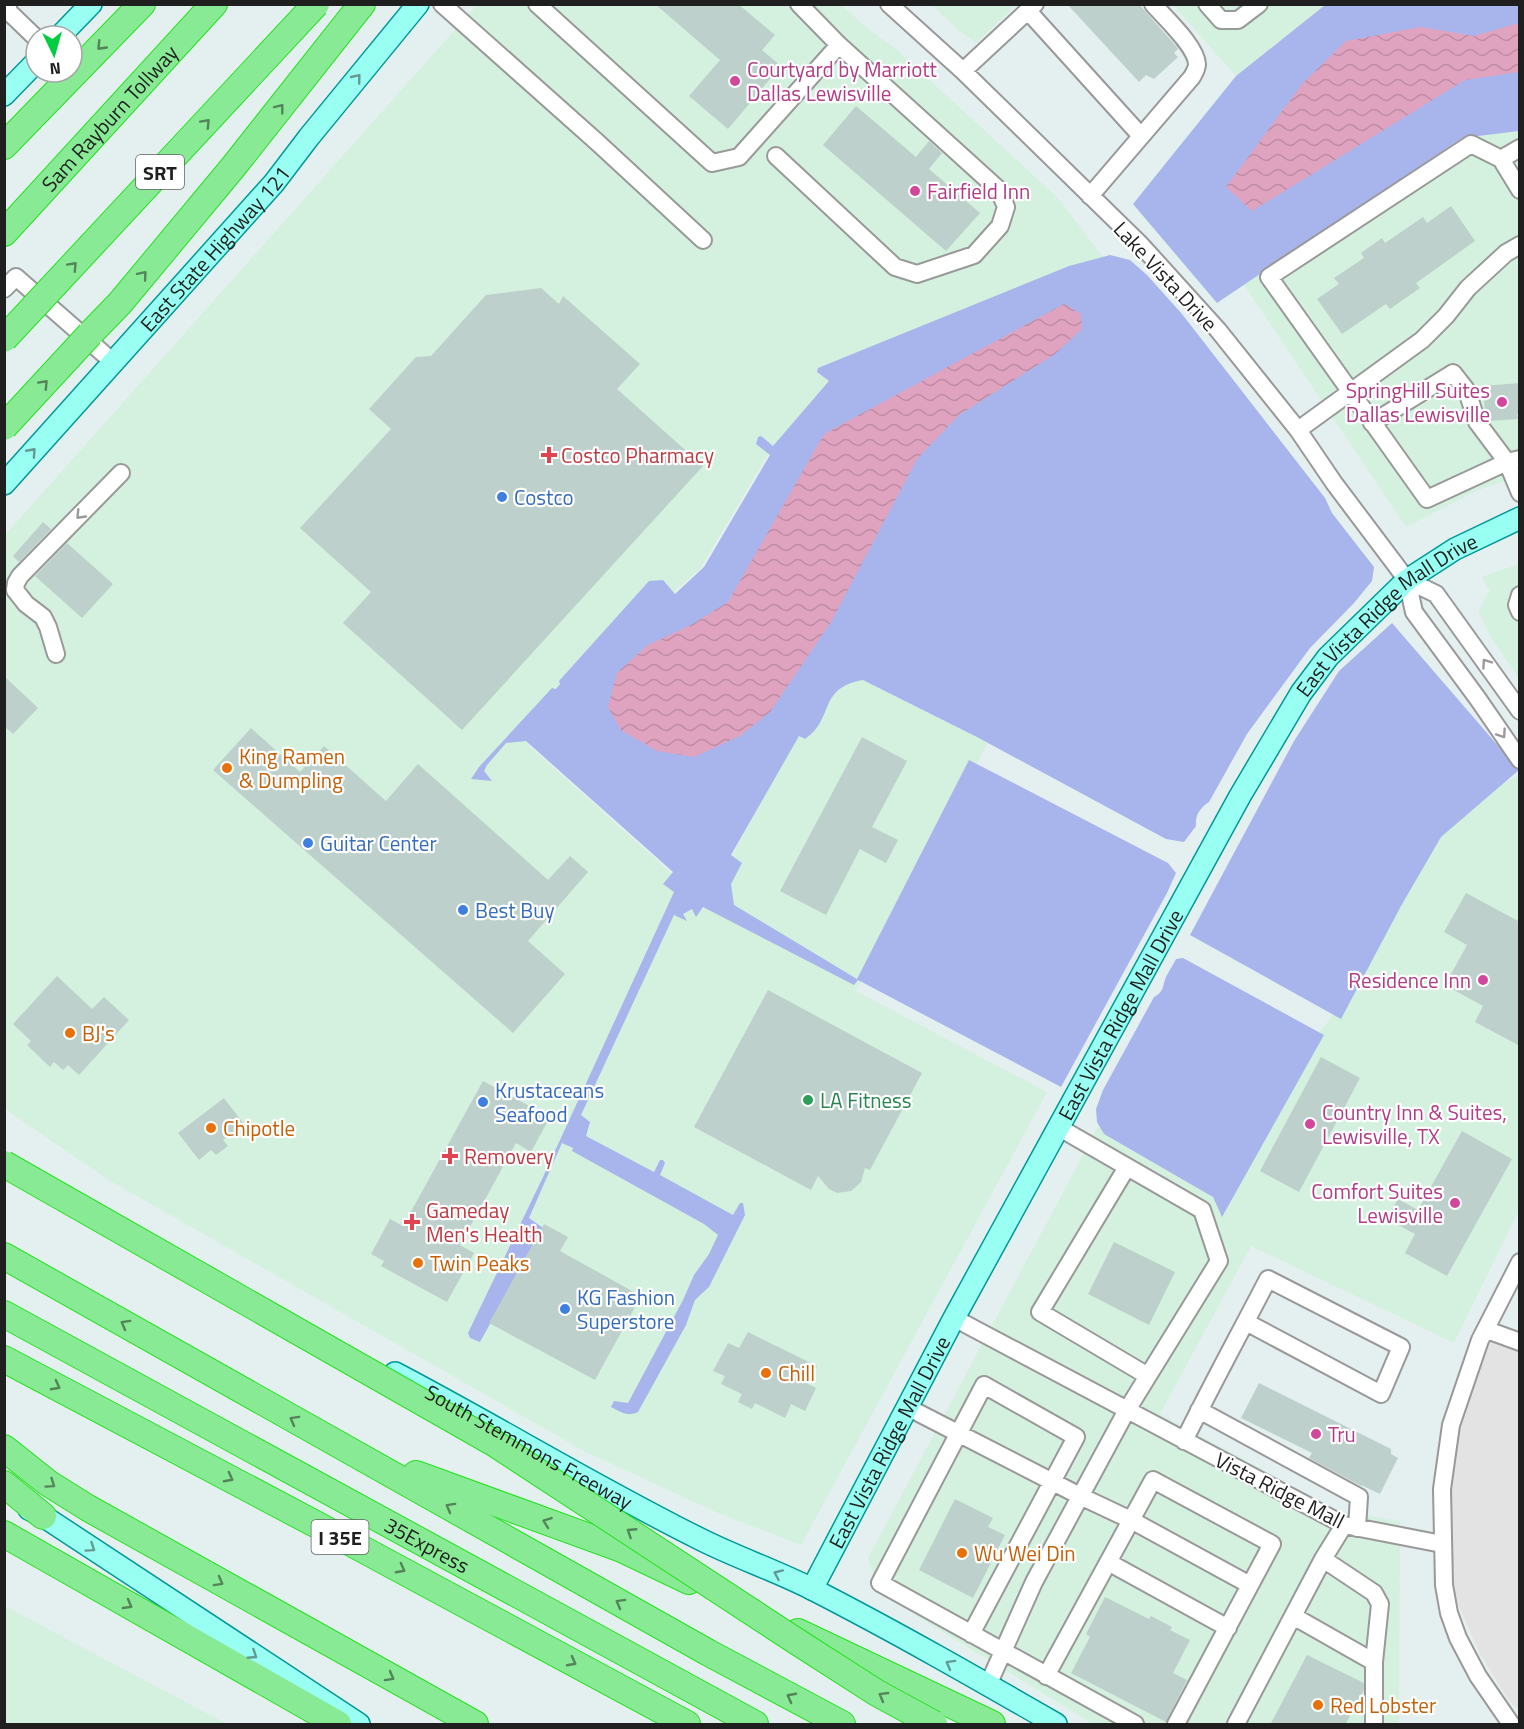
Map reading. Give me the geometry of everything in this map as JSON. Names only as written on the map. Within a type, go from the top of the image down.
[{"type":"highway","points":[[4,146],[142,4]]},
{"type":"highway","name":"Sam Rayburn Tollway","points":[[4,233],[214,4]]},
{"type":"highway","name":"SRT","points":[[4,339],[316,4]]},
{"type":"highway","points":[[4,427],[120,303],[234,166],[362,4]]},
{"type":"highway","points":[[4,209],[180,41]]},
{"type":"highway","points":[[5,1164],[494,1443],[877,1693],[934,1725]]},
{"type":"highway","points":[[4,1256],[709,1653],[842,1725]]},
{"type":"highway","name":"35Express","points":[[4,1314],[755,1725]]},
{"type":"highway","name":"I 35E","points":[[4,1359],[340,1537],[687,1725]]},
{"type":"highway","points":[[4,1448],[48,1483],[88,1508],[475,1725]]},
{"type":"highway","points":[[345,1449],[622,1549],[992,1725]]},
{"type":"highway","points":[[4,1484],[43,1516]]},
{"type":"highway","points":[[4,1534],[338,1725]]},
{"type":"main road","points":[[72,24],[91,4]]},
{"type":"main road","name":"East State Highway 121","points":[[4,483],[274,183],[418,4]]},
{"type":"main road","points":[[4,96],[24,75]]},
{"type":"main road","name":"East Vista Ridge Mall Drive","points":[[812,1589],[954,1318],[1058,1127],[1245,787],[1300,693],[1328,657],[1407,580],[1455,549],[1520,518]]},
{"type":"main road","name":"South Stemmons Freeway","points":[[5,1164],[459,1407],[601,1488],[702,1540],[812,1589],[988,1685],[1056,1725]]},
{"type":"main road","points":[[4,1497],[43,1516],[359,1725]]},
{"type":"street","points":[[7,4],[9,12],[24,26]]},
{"type":"street","points":[[442,4],[704,240]]},
{"type":"street","points":[[537,4],[712,163],[739,157],[839,45]]},
{"type":"street","points":[[776,156],[895,267],[917,274],[974,255],[1000,226],[1006,207],[999,190],[839,45],[799,4]]},
{"type":"street","points":[[1090,196],[1192,77],[1197,67],[1196,57],[1190,47],[1153,4]]},
{"type":"street","points":[[1207,4],[1221,20],[1238,20],[1259,4]]},
{"type":"street","name":"Lake Vista Drive","points":[[891,5],[963,71],[1146,250],[1218,330],[1298,430],[1407,580],[1414,612],[1520,760]]},
{"type":"street","points":[[963,71],[1031,8],[1141,136]]},
{"type":"street","points":[[1513,461],[1427,499],[1269,277],[1471,144],[1501,159],[1520,190]]},
{"type":"street","points":[[1501,159],[1520,147]]},
{"type":"street","points":[[1298,430],[1422,340],[1446,316],[1468,288],[1506,253],[1520,245]]},
{"type":"street","points":[[4,289],[16,277],[113,362]]},
{"type":"street","points":[[1372,423],[1453,373],[1467,391],[1477,422],[1513,461],[1520,493]]},
{"type":"street","points":[[56,654],[43,617],[26,604],[15,590],[16,583],[20,576],[121,473]]},
{"type":"street","name":"Lake Vista Drive","points":[[1407,580],[1436,594],[1520,711]]},
{"type":"street","points":[[1520,595],[1517,604],[1520,612]]},
{"type":"street","points":[[988,1685],[1034,1582],[1080,1496],[1127,1410],[1219,1261],[1202,1210],[1058,1127]]},
{"type":"street","points":[[1127,1167],[1040,1312],[1148,1376]]},
{"type":"street","points":[[1511,1725],[1479,1676],[1458,1638],[1449,1614],[1444,1585],[1442,1489],[1451,1425],[1480,1340],[1520,1262]]},
{"type":"street","points":[[1184,1441],[1268,1279],[1401,1347],[1382,1394],[1246,1322]]},
{"type":"street","name":"Vista Ridge Mall","points":[[954,1318],[1350,1527],[1442,1544]]},
{"type":"street","points":[[1486,1330],[1520,1342]]},
{"type":"street","points":[[971,1634],[1076,1437],[984,1385],[880,1583],[1003,1653],[1135,1725]]},
{"type":"street","points":[[907,1407],[1131,1520],[1250,1585]]},
{"type":"street","points":[[1200,1410],[1359,1497],[1350,1527],[1323,1559],[1236,1725]]},
{"type":"street","points":[[1046,1676],[1153,1480],[1272,1545],[1176,1725]]},
{"type":"street","points":[[1323,1559],[1374,1593],[1380,1604],[1374,1662],[1374,1725]]},
{"type":"street","points":[[1108,1562],[1228,1628]]},
{"type":"street","points":[[1293,1616],[1374,1662]]},
{"type":"shaded area","points":[[477,5],[841,5],[895,48],[1058,198],[1109,265],[826,386],[767,456],[700,569],[669,596],[528,745],[680,881],[675,895],[703,910],[838,658],[990,739],[856,991],[1047,1092],[801,1545],[718,1513],[584,1451],[107,1179],[5,1109],[5,535]]},
{"type":"shaded area","points":[[932,5],[1016,5],[976,43],[958,30]]},
{"type":"shaded area","points":[[1173,5],[1325,5],[1236,76]]},
{"type":"shaded area","points":[[1325,5],[1519,5],[1519,131],[1462,138],[1217,303],[1133,204],[1236,76]]},
{"type":"shaded area","points":[[1519,131],[1519,476],[1476,491],[1406,527],[1244,285],[1462,138]]},
{"type":"shaded area","points":[[1110,255],[1130,260],[1147,275],[1182,314],[1325,498],[1332,513],[1374,567],[1372,581],[1310,648],[1247,734],[1209,802],[1199,812],[1196,826],[1184,842],[1166,839],[977,737],[863,680],[839,690],[832,697],[814,731],[805,739],[799,736],[731,855],[742,863],[731,884],[734,905],[857,979],[969,760],[1168,863],[1176,873],[1061,1087],[858,980],[854,985],[703,907],[696,917],[692,909],[683,914],[687,921],[674,915],[581,1115],[590,1122],[586,1136],[654,1172],[660,1160],[663,1160],[665,1163],[660,1175],[733,1215],[740,1203],[743,1203],[745,1215],[709,1287],[695,1300],[686,1325],[638,1412],[627,1414],[621,1412],[611,1407],[614,1401],[628,1403],[694,1275],[709,1254],[718,1235],[704,1224],[572,1151],[573,1148],[562,1143],[529,1218],[543,1228],[480,1342],[470,1338],[468,1333],[543,1177],[674,892],[663,884],[673,872],[526,741],[506,743],[487,765],[484,771],[492,781],[471,779],[479,767],[552,688],[556,689],[560,684],[559,681],[649,581],[663,580],[675,594],[704,567],[770,455],[756,444],[758,437],[761,436],[773,446],[829,381],[817,372],[818,368],[1069,266]]},
{"type":"shaded area","points":[[1519,564],[1519,678],[1492,639],[1478,611],[1490,590],[1481,577]]},
{"type":"shaded area","points":[[1392,623],[1519,770],[1441,837],[1401,906],[1341,1019],[1190,935],[1294,741],[1339,671]]},
{"type":"shaded area","points":[[1519,775],[1519,1210],[1454,1343],[1251,1246],[1160,1414],[1338,1511],[1400,1521],[1399,1724],[1093,1724],[878,1592],[868,1558],[1099,1125],[1215,1195],[1219,1214],[1319,1033],[1342,1003],[1437,836],[1505,782]]},
{"type":"shaded area","points":[[1183,958],[1324,1035],[1222,1217],[1213,1197],[1104,1134],[1097,1122],[1096,1109],[1103,1090],[1154,997],[1162,990],[1176,959]]},
{"type":"shaded area","points":[[1485,1336],[1519,1351],[1519,1711],[1509,1701],[1480,1654],[1455,1597],[1450,1523],[1453,1452]]},
{"type":"shaded area","points":[[5,1606],[227,1724],[5,1724]]},
{"type":"water","points":[[1519,23],[1519,72],[1465,80],[1252,211],[1226,187],[1303,83],[1346,41],[1420,27],[1474,36]]},
{"type":"water","points":[[1064,304],[1081,314],[1082,329],[1055,354],[959,415],[917,459],[831,622],[770,712],[740,736],[694,757],[657,751],[621,730],[608,707],[617,673],[648,645],[693,624],[728,602],[824,434]]},
{"type":"building","name":"Courtyard by Marriott Dallas Lewisville","points":[[655,4],[738,4],[775,35],[762,50],[781,66],[728,129],[689,96],[720,60]]},
{"type":"building","points":[[1067,4],[1139,4],[1177,47],[1174,53],[1178,57],[1154,79],[1146,75],[1139,82]]},
{"type":"building","name":"Fairfield Inn","points":[[856,106],[916,157],[929,141],[942,153],[929,169],[980,213],[946,251],[823,145]]},
{"type":"building","points":[[1451,206],[1475,241],[1416,283],[1420,288],[1390,309],[1386,304],[1342,334],[1317,299],[1339,284],[1334,278],[1364,258],[1361,253],[1382,238],[1385,243],[1423,217],[1427,223]]},
{"type":"building","name":"Costco","points":[[541,288],[559,304],[563,296],[640,364],[617,389],[703,466],[462,730],[343,623],[371,592],[300,528],[391,429],[369,409],[416,357],[431,356],[486,295]]},
{"type":"building","name":"SpringHill Suites Dallas Lewisville","points":[[1520,383],[1518,419],[1489,421],[1485,413],[1483,386]]},
{"type":"building","points":[[43,522],[51,529],[19,562],[13,556]]},
{"type":"building","points":[[67,543],[113,584],[82,618],[35,576]]},
{"type":"building","points":[[4,676],[38,708],[13,734],[4,726]]},
{"type":"building","name":"Best Buy","points":[[251,728],[300,772],[324,746],[386,801],[418,764],[548,880],[570,856],[588,872],[528,941],[565,974],[513,1033],[213,770]]},
{"type":"building","points":[[862,737],[907,761],[872,827],[898,840],[886,863],[860,849],[826,915],[780,891]]},
{"type":"building","name":"Residence Inn","points":[[1466,893],[1520,922],[1520,1046],[1475,1022],[1483,1006],[1445,985],[1467,945],[1444,932]]},
{"type":"building","name":"BJ's","points":[[57,976],[92,1009],[104,997],[129,1020],[79,1075],[68,1065],[63,1070],[54,1062],[50,1067],[27,1045],[31,1041],[13,1024]]},
{"type":"building","name":"LA Fitness","points":[[768,990],[922,1073],[870,1170],[865,1168],[861,1182],[851,1191],[837,1193],[829,1189],[818,1176],[811,1190],[694,1127]]},
{"type":"building","name":"Country Inn & Suites, Lewisville, TX","points":[[1321,1057],[1360,1078],[1299,1192],[1260,1171]]},
{"type":"building","points":[[483,1081],[550,1117],[531,1152],[516,1143],[460,1245],[474,1253],[447,1302],[381,1266],[384,1261],[371,1254],[390,1219],[403,1226]]},
{"type":"building","name":"Chipotle","points":[[224,1098],[244,1124],[223,1140],[228,1146],[216,1155],[211,1150],[199,1160],[178,1133]]},
{"type":"building","name":"Comfort Suites Lewisville","points":[[1462,1131],[1512,1159],[1447,1276],[1405,1253],[1415,1234],[1387,1219],[1398,1199],[1418,1210]]},
{"type":"building","name":"KG Fashion Superstore","points":[[544,1224],[568,1237],[560,1251],[641,1296],[595,1380],[489,1323]]},
{"type":"building","points":[[1114,1242],[1175,1272],[1149,1325],[1088,1294]]},
{"type":"building","name":"Chill","points":[[748,1332],[817,1366],[808,1384],[816,1388],[805,1411],[791,1404],[785,1418],[755,1403],[752,1409],[738,1402],[742,1394],[721,1384],[725,1376],[713,1371],[728,1343],[739,1348]]},
{"type":"building","name":"Tru","points":[[1259,1383],[1391,1449],[1391,1454],[1398,1458],[1380,1494],[1309,1458],[1312,1453],[1241,1418]]},
{"type":"building","name":"Wu Wei Din","points":[[955,1499],[993,1518],[988,1527],[1005,1535],[973,1598],[919,1570]]},
{"type":"building","points":[[1105,1597],[1149,1619],[1151,1616],[1172,1627],[1170,1630],[1190,1640],[1173,1673],[1187,1680],[1166,1722],[1071,1673],[1090,1637],[1086,1634]]},
{"type":"building","name":"Red Lobster","points":[[1307,1655],[1364,1683],[1364,1690],[1345,1725],[1270,1725]]},
{"type":"place","name":"Courtyard by Marriott Dallas Lewisville","points":[[735,81]]},
{"type":"place","name":"Fairfield Inn","points":[[915,191]]},
{"type":"place","name":"SpringHill Suites Dallas Lewisville","points":[[1502,402]]},
{"type":"place","name":"Costco Pharmacy","points":[[549,455]]},
{"type":"place","name":"Costco","points":[[502,497]]},
{"type":"place","name":"King Ramen & Dumpling","points":[[227,768]]},
{"type":"place","name":"Guitar Center","points":[[308,843]]},
{"type":"place","name":"Best Buy","points":[[463,910]]},
{"type":"place","name":"Residence Inn","points":[[1483,980]]},
{"type":"place","name":"BJ's","points":[[70,1033]]},
{"type":"place","name":"LA Fitness","points":[[808,1100]]},
{"type":"place","name":"Krustaceans Seafood","points":[[483,1102]]},
{"type":"place","name":"Country Inn & Suites, Lewisville, TX","points":[[1310,1124]]},
{"type":"place","name":"Chipotle","points":[[211,1128]]},
{"type":"place","name":"Removery","points":[[450,1156]]},
{"type":"place","name":"Comfort Suites Lewisville","points":[[1455,1203]]},
{"type":"place","name":"Gameday Men's Health","points":[[412,1222]]},
{"type":"place","name":"Twin Peaks","points":[[418,1263]]},
{"type":"place","name":"KG Fashion Superstore","points":[[565,1309]]},
{"type":"place","name":"Chill","points":[[766,1373]]},
{"type":"place","name":"Tru","points":[[1316,1434]]},
{"type":"place","name":"Wu Wei Din","points":[[962,1553]]},
{"type":"place","name":"Red Lobster","points":[[1318,1705]]}]
